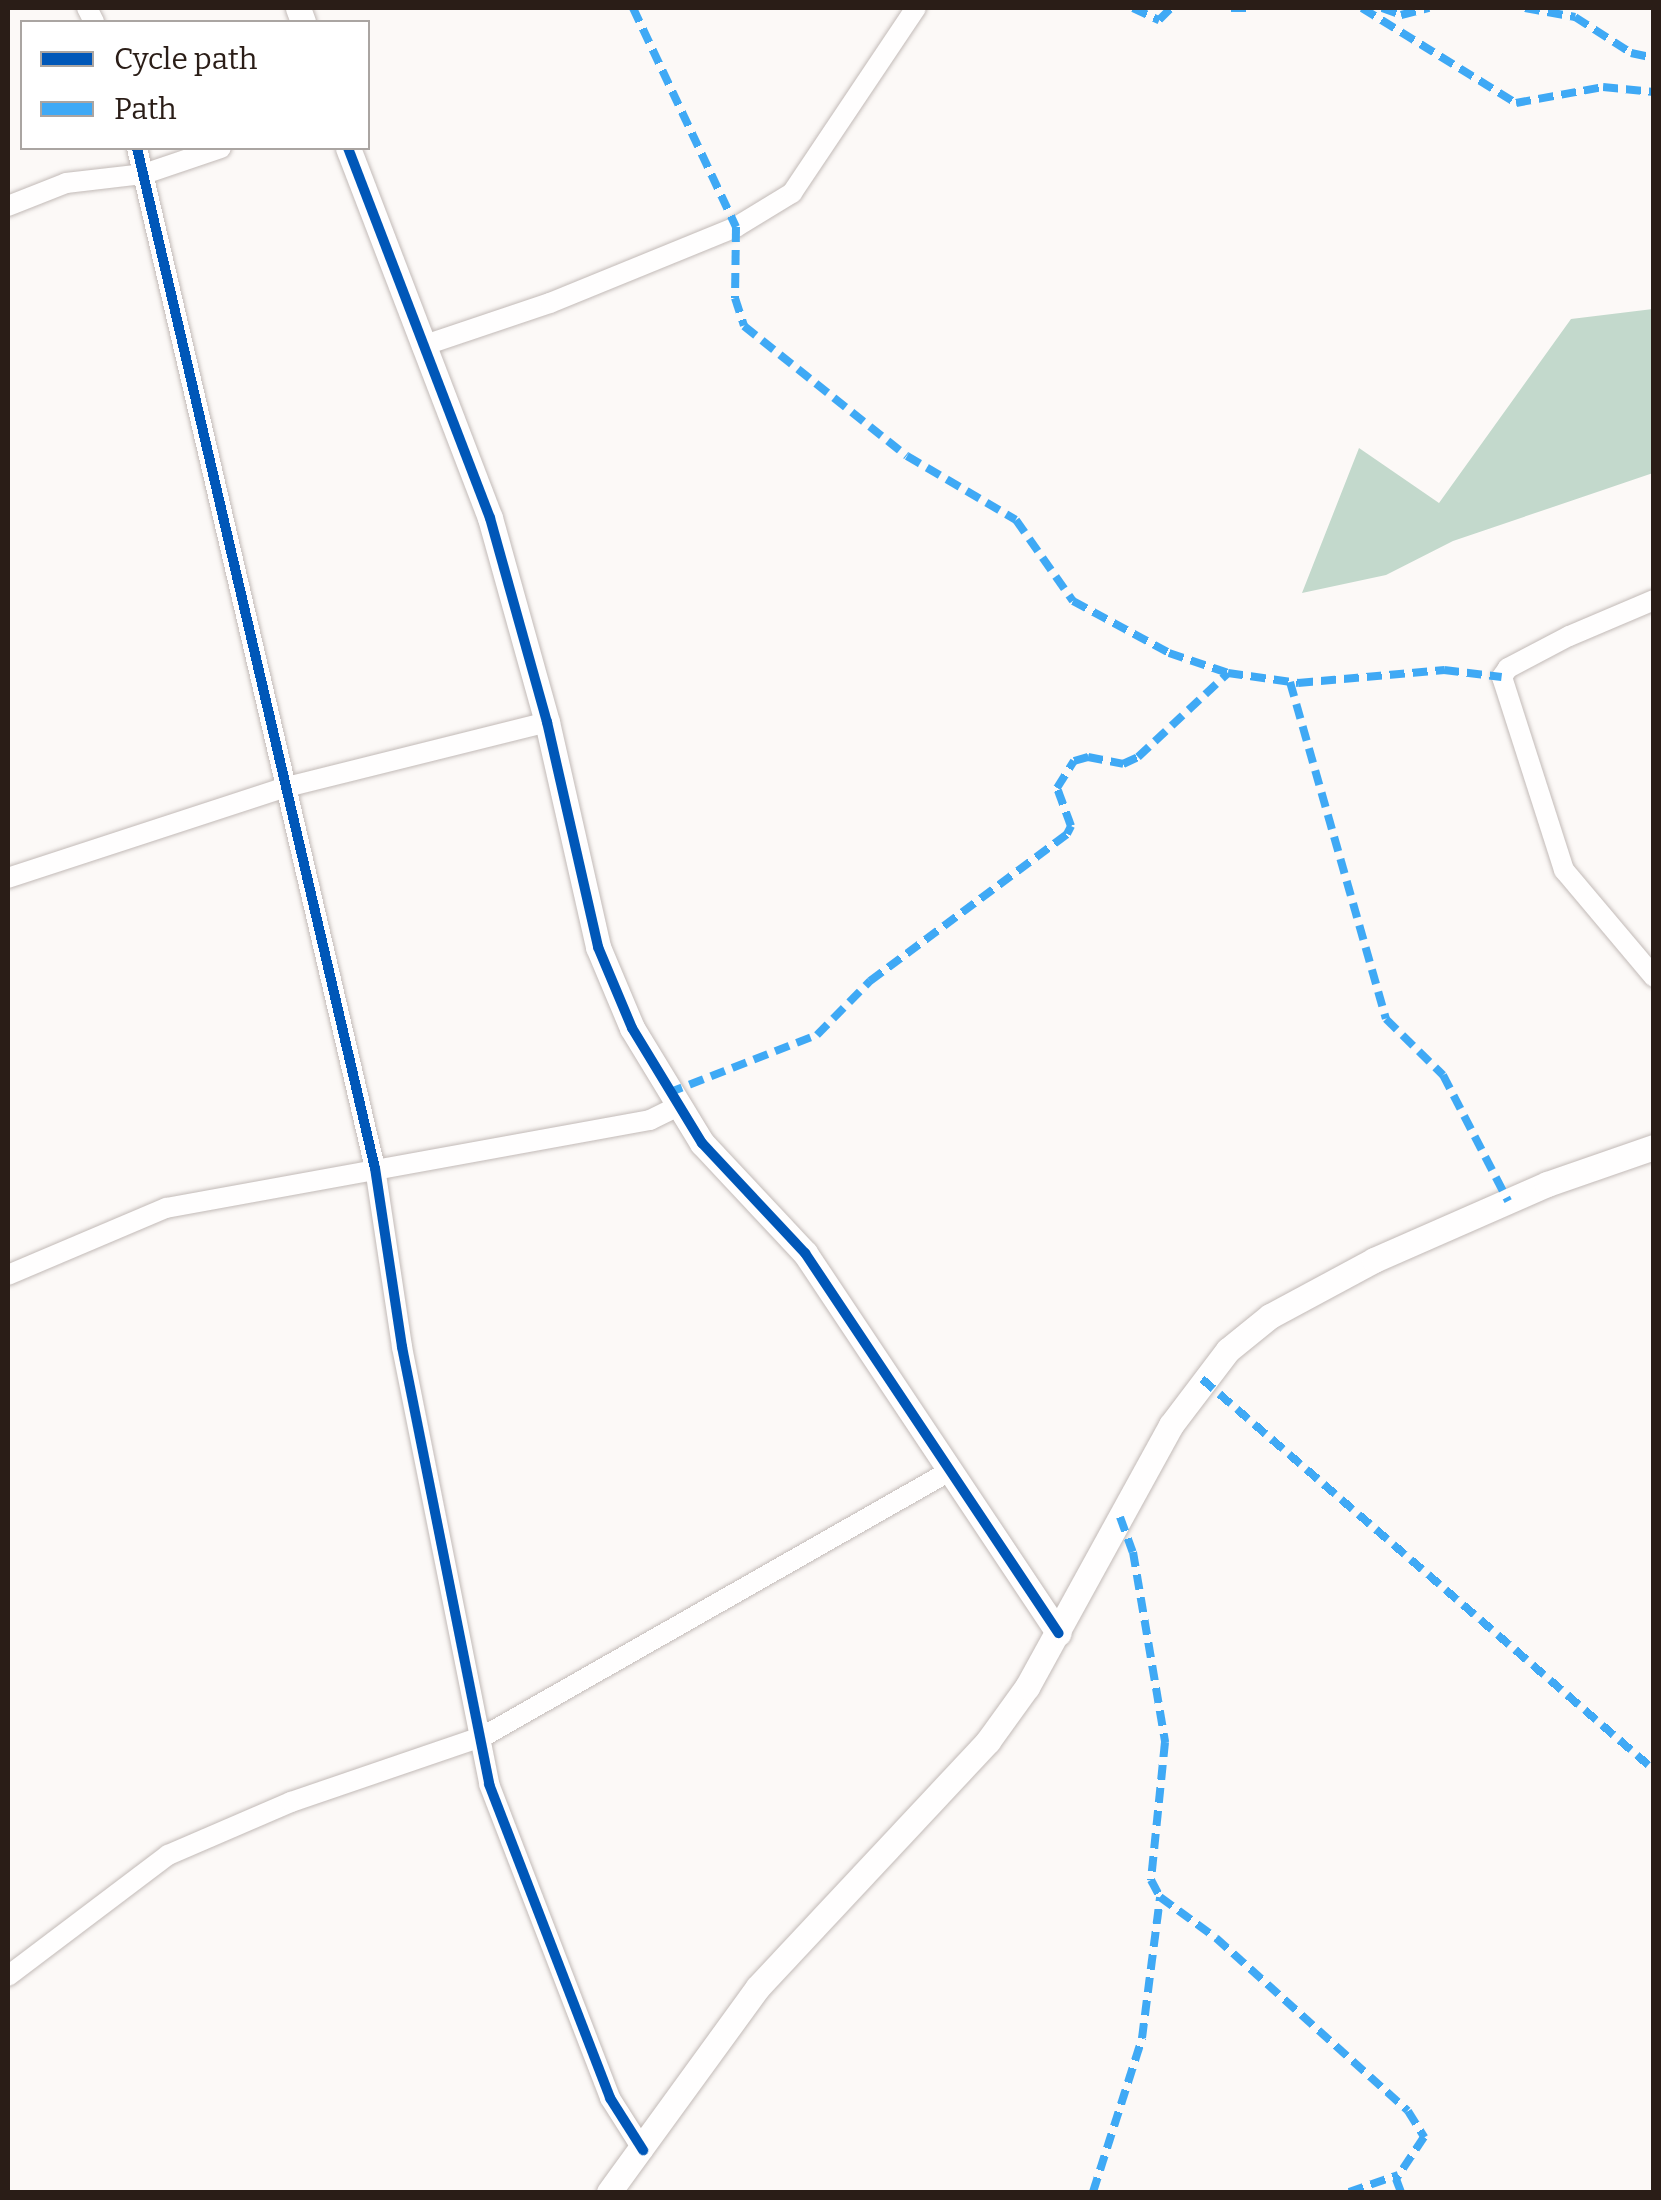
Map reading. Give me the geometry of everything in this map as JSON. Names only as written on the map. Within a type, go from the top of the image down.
[{"type":"street","points":[[422,346],[550,304],[736,227],[792,193],[916,8]]},
{"type":"street","points":[[138,150],[375,1168],[402,1347],[501,1827],[610,2098],[643,2150]]},
{"type":"street","points":[[8,206],[66,183],[144,174],[215,150]]},
{"type":"street","points":[[349,150],[490,518],[547,722],[598,947],[632,1028],[702,1144],[805,1253],[1058,1633]]},
{"type":"street","points":[[1654,600],[1569,636],[1508,668],[1502,678],[1564,870],[1654,977]]},
{"type":"street","points":[[8,878],[287,787],[547,722]]},
{"type":"street","points":[[8,1275],[166,1208],[650,1120],[677,1107]]},
{"type":"street","points":[[609,2192],[758,1987],[962,1774],[1058,1633],[1171,1425],[1248,1332],[1391,1252],[1547,1184],[1654,1147]]},
{"type":"street","points":[[8,1976],[168,1855],[291,1802],[484,1736],[948,1472]]},
{"type":"green space","points":[[1653,309],[1653,473],[1453,541],[1386,575],[1302,593],[1359,448],[1439,503],[1571,319]]},
{"type":"marked path","points":[[633,8],[736,227],[735,298],[744,326],[907,456],[1016,520],[1073,601],[1169,653],[1228,673],[1298,683],[1444,670],[1502,677]]},
{"type":"marked path","points":[[1133,8],[1159,20],[1171,8]]},
{"type":"marked path","points":[[1231,8],[1250,8]]},
{"type":"marked path","points":[[1362,8],[1516,103],[1603,87],[1654,92]]},
{"type":"marked path","points":[[1382,8],[1401,15],[1429,8]]},
{"type":"marked path","points":[[1525,8],[1575,17],[1631,53],[1654,58]]},
{"type":"marked path","points":[[668,1093],[817,1035],[870,981],[1067,834],[1071,826],[1057,788],[1074,761],[1088,757],[1123,764],[1138,757],[1228,673]]},
{"type":"marked path","points":[[1290,682],[1386,1019],[1443,1075],[1508,1201]]},
{"type":"marked path","points":[[1202,1379],[1654,1770]]},
{"type":"marked path","points":[[1120,1517],[1133,1552],[1165,1742],[1151,1880],[1160,1897],[1216,1938],[1408,2111],[1424,2137],[1396,2179],[1401,2192]]},
{"type":"marked path","points":[[1093,2192],[1142,2038],[1160,1897]]},
{"type":"marked path","points":[[1349,2192],[1398,2175]]},
{"type":"cycle path","points":[[137,150],[375,1168],[402,1347],[489,1784],[610,2098],[643,2150]]},
{"type":"cycle path","points":[[349,150],[490,518],[547,722],[598,947],[632,1028],[702,1143],[805,1253],[1058,1633]]}]
